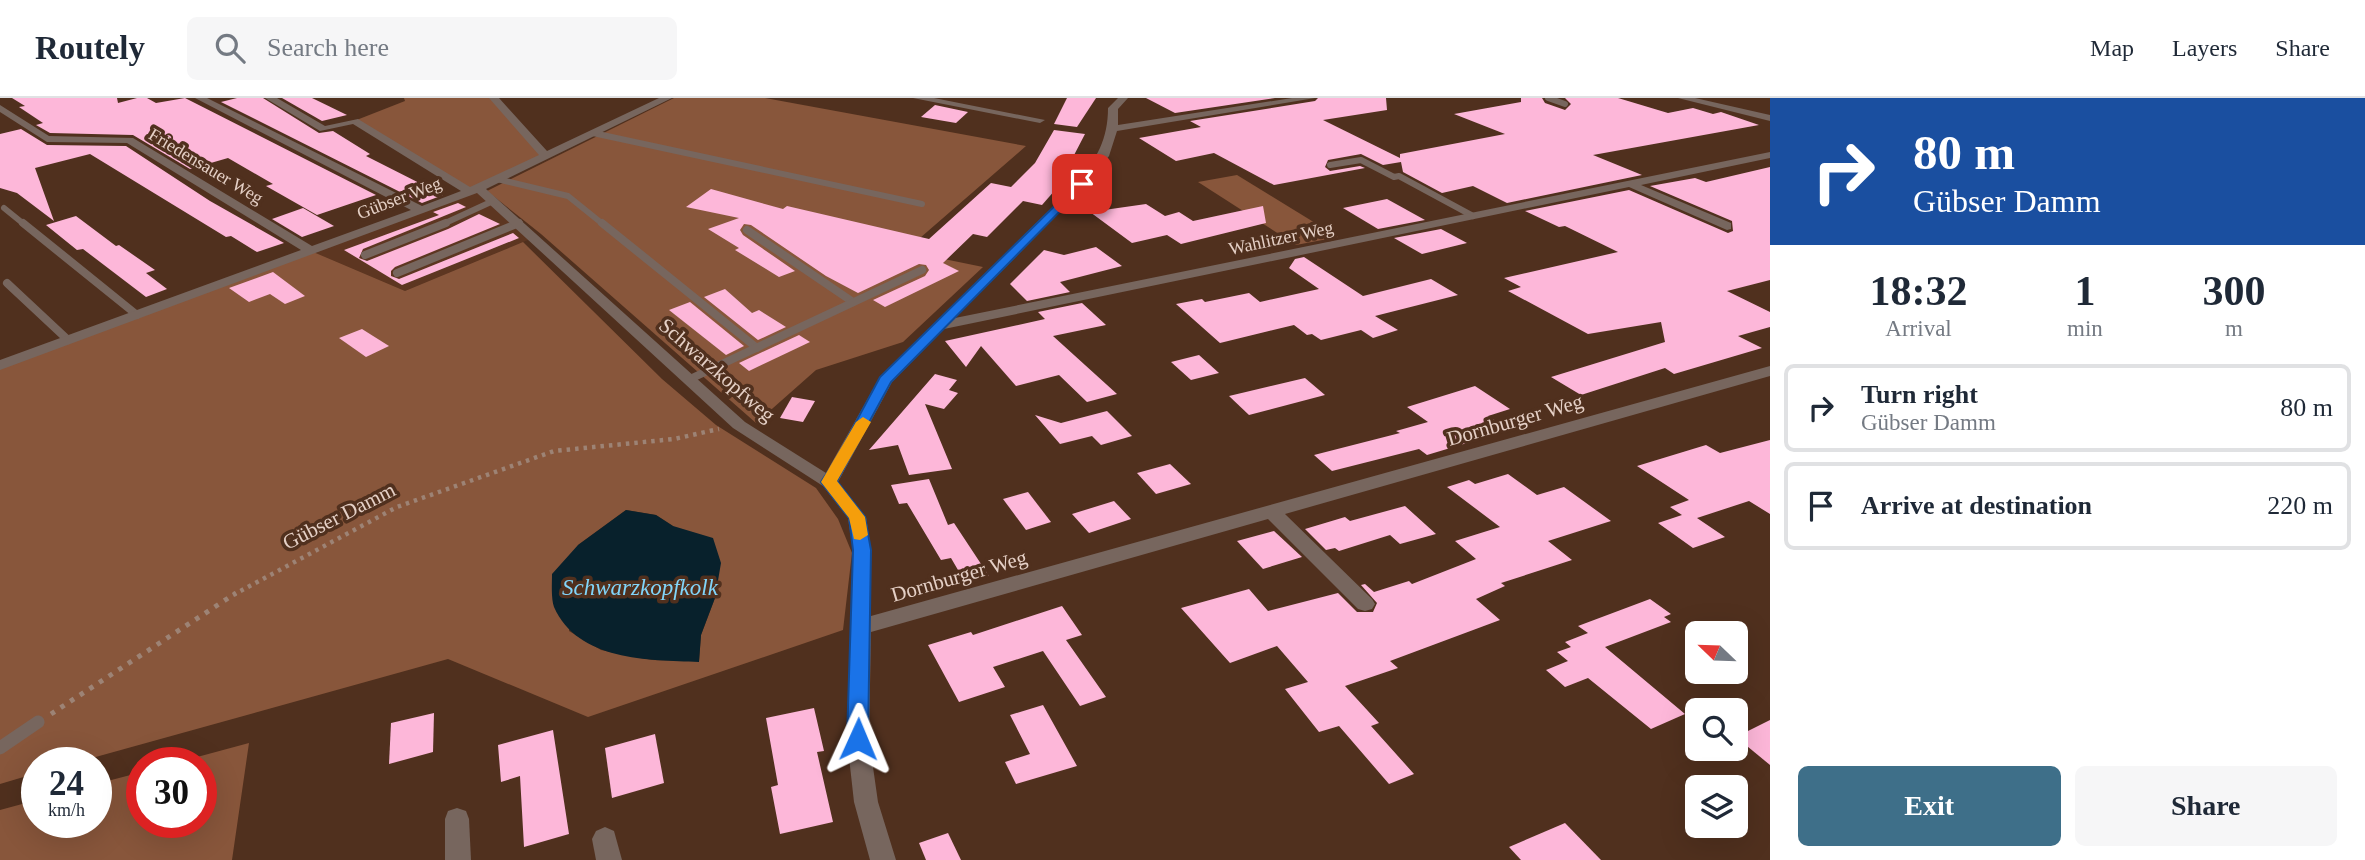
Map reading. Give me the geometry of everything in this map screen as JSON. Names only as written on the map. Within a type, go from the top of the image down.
[{"type":"street","points":[[200,98],[421,210]]},
{"type":"street","name":"Schwarzkopfweg","points":[[270,98],[324,129],[354,121],[493,201],[739,425],[829,482],[857,517],[862,550],[858,739],[866,802],[883,860]]},
{"type":"street","points":[[494,98],[545,156]]},
{"type":"street","name":"Gübser Weg","points":[[0,365],[474,190],[667,98]]},
{"type":"street","points":[[918,98],[1040,120]]},
{"type":"street","points":[[829,482],[885,380],[1082,184],[1104,156],[1113,129],[1113,108],[1123,98]]},
{"type":"street","points":[[1113,129],[1310,98]]},
{"type":"street","points":[[1683,98],[1770,118]]},
{"type":"street","name":"Friedensauer Weg","points":[[0,108],[47,139],[129,140],[311,251]]},
{"type":"street","name":"Wahlitzer Weg","points":[[939,326],[1770,155]]},
{"type":"street","points":[[1630,184],[1727,226]]},
{"type":"street","name":"Dornburger Weg","points":[[860,627],[1770,371]]},
{"type":"street","points":[[1272,512],[1365,604]]},
{"type":"street","points":[[457,819],[458,860]]},
{"type":"lane","points":[[1548,98],[1565,104]]},
{"type":"lane","points":[[593,133],[922,204]]},
{"type":"lane","points":[[1330,165],[1361,160],[1394,177],[1399,176],[1473,216]]},
{"type":"lane","points":[[497,179],[568,196],[757,348]]},
{"type":"lane","points":[[365,255],[465,216],[493,201]]},
{"type":"lane","points":[[4,208],[137,315]]},
{"type":"lane","points":[[397,273],[520,223]]},
{"type":"lane","points":[[747,230],[853,302]]},
{"type":"lane","points":[[690,379],[922,270]]},
{"type":"lane","points":[[7,283],[68,341]]},
{"type":"lane","points":[[0,748],[38,722]]},
{"type":"path","name":"Gübser Damm","points":[[38,722],[245,587],[397,508],[554,451],[674,439],[739,425]]},
{"type":"shaded area","points":[[404,98],[494,98],[545,156],[470,192],[354,121],[405,101]]},
{"type":"shaded area","points":[[674,98],[765,98],[1026,146],[905,251],[983,267],[903,342],[816,370],[756,423],[541,234],[487,191]]},
{"type":"shaded area","points":[[1237,175],[1338,237],[1296,245],[1198,182]]},
{"type":"shaded area","points":[[478,188],[535,237],[405,291],[311,251]]},
{"type":"shaded area","points":[[523,242],[662,379],[716,425],[816,488],[838,519],[852,553],[843,630],[588,717],[448,659],[112,752],[112,747],[21,747],[21,778],[0,784],[0,365],[311,251],[405,291]],"holes":[[[626,510],[656,515],[673,526],[715,598],[701,635],[699,661],[652,660],[601,650],[569,631],[578,545]]]},
{"type":"shaded area","points":[[249,743],[232,860],[0,860],[0,810],[21,804],[21,838],[112,838],[112,780],[126,776],[126,838],[217,838],[217,752]]},
{"type":"water","name":"Schwarzkopfkolk","points":[[626,510],[656,515],[673,526],[713,538],[721,563],[715,598],[701,635],[699,662],[637,658],[597,648],[565,625],[554,607],[552,574],[578,545]]},
{"type":"building","points":[[12,98],[117,98],[118,103],[147,98],[156,103],[185,98],[376,195],[317,215],[266,186],[273,184],[228,158],[190,169],[133,135],[50,133],[36,125],[43,123],[19,107],[25,106]]},
{"type":"building","points":[[237,98],[263,98],[319,133],[333,131],[370,154],[366,156],[443,195],[422,203],[221,102]]},
{"type":"building","points":[[282,98],[312,98],[347,115],[322,121]]},
{"type":"building","points":[[1067,98],[1096,98],[1077,127],[1054,124]]},
{"type":"building","points":[[1146,98],[1275,98],[1175,113]]},
{"type":"building","points":[[1318,98],[1386,98],[1387,110],[1323,120],[1400,158],[1400,154],[1505,134],[1454,114],[1521,102],[1521,98],[1542,98],[1545,103],[1565,110],[1571,104],[1565,98],[1618,98],[1668,113],[1693,108],[1713,114],[1721,112],[1759,125],[1593,155],[1642,175],[1507,203],[1473,186],[1442,193],[1403,172],[1401,162],[1383,165],[1361,154],[1328,160],[1325,167],[1330,171],[1360,166],[1365,168],[1274,185],[1214,153],[1176,161],[1139,138],[1201,127],[1190,121],[1315,101]]},
{"type":"building","points":[[935,105],[968,112],[956,123],[921,117]]},
{"type":"building","points":[[21,129],[47,145],[126,146],[210,201],[284,243],[257,252],[231,236],[226,237],[90,154],[35,168],[54,221],[17,193],[0,188],[0,134]]},
{"type":"building","points":[[1054,130],[1085,134],[1072,159],[1076,160],[1058,180],[1063,181],[1042,205],[1023,201],[987,237],[973,234],[943,263],[959,271],[885,307],[873,300],[925,276],[929,270],[926,265],[919,264],[858,293],[826,276],[751,225],[744,224],[740,230],[743,235],[795,271],[779,277],[735,250],[739,248],[708,229],[739,218],[686,207],[711,189],[783,209],[787,206],[929,239],[991,183],[1011,187],[1035,163]]},
{"type":"building","points":[[1770,167],[1770,280],[1727,291],[1770,312],[1770,327],[1738,336],[1762,348],[1674,374],[1665,368],[1581,395],[1551,377],[1665,342],[1661,322],[1588,334],[1508,291],[1521,287],[1504,278],[1618,252],[1565,226],[1559,227],[1525,211],[1629,190],[1728,233],[1733,231],[1732,221],[1650,186],[1695,178],[1706,182]]},
{"type":"building","points":[[1387,199],[1425,220],[1378,229],[1343,208]]},
{"type":"building","points":[[458,203],[466,207],[363,249],[359,258],[367,261],[479,214],[500,224],[395,267],[391,276],[399,279],[513,233],[519,238],[402,285],[344,250],[439,215],[433,212]]},
{"type":"building","points":[[1146,204],[1165,216],[1179,212],[1193,221],[1263,206],[1266,223],[1181,244],[1167,235],[1132,243],[1090,212]]},
{"type":"building","points":[[303,208],[334,226],[302,237],[272,219]]},
{"type":"building","points":[[76,216],[116,246],[119,245],[155,270],[146,273],[167,289],[146,297],[83,249],[77,250],[46,225]]},
{"type":"building","points":[[1441,229],[1467,243],[1422,254],[1394,238]]},
{"type":"building","points":[[1096,247],[1122,266],[1060,282],[1070,292],[1027,301],[1010,284],[1044,250],[1064,255]]},
{"type":"building","points":[[1304,257],[1363,296],[1431,279],[1458,295],[1375,316],[1398,330],[1373,338],[1361,330],[1321,340],[1312,334],[1307,335],[1294,325],[1220,343],[1176,304],[1202,299],[1205,302],[1249,293],[1260,302],[1319,289],[1289,268],[1295,259]]},
{"type":"building","points":[[273,272],[305,296],[285,304],[270,294],[249,302],[229,288]]},
{"type":"building","points":[[725,289],[752,313],[759,310],[786,327],[758,340],[704,297]]},
{"type":"building","points":[[690,302],[744,346],[726,355],[669,310]]},
{"type":"building","points":[[1082,303],[1106,325],[1053,336],[1117,394],[1087,402],[1059,375],[1016,386],[981,346],[966,367],[945,341],[1045,319],[1038,312]]},
{"type":"building","points":[[362,329],[389,346],[366,357],[339,338]]},
{"type":"building","points":[[799,335],[810,342],[749,371],[739,363]]},
{"type":"building","points":[[1199,355],[1219,373],[1191,380],[1171,362]]},
{"type":"building","points":[[935,374],[957,380],[949,390],[958,393],[944,409],[925,404],[952,469],[909,475],[898,445],[869,450]]},
{"type":"building","points":[[1305,378],[1325,395],[1249,415],[1229,396]]},
{"type":"building","points":[[1475,386],[1510,409],[1488,416],[1504,426],[1461,439],[1467,443],[1427,455],[1419,449],[1332,471],[1314,455],[1400,433],[1396,431],[1428,422],[1407,407]]},
{"type":"building","points":[[792,397],[815,401],[803,422],[780,418]]},
{"type":"building","points":[[1107,411],[1132,436],[1101,445],[1092,436],[1060,444],[1035,415],[1061,423]]},
{"type":"building","points":[[1770,440],[1770,514],[1749,501],[1697,518],[1725,537],[1693,548],[1658,523],[1682,515],[1670,507],[1689,500],[1637,466],[1706,445],[1720,453]]},
{"type":"building","points":[[1170,464],[1191,484],[1156,494],[1137,473]]},
{"type":"building","points":[[1508,474],[1537,495],[1564,487],[1611,521],[1548,541],[1572,560],[1501,583],[1505,586],[1476,599],[1500,620],[1390,661],[1398,668],[1345,686],[1379,723],[1371,726],[1414,774],[1389,784],[1339,726],[1319,732],[1285,689],[1308,682],[1277,646],[1230,663],[1181,608],[1249,589],[1268,611],[1338,593],[1357,612],[1373,612],[1377,603],[1361,585],[1365,584],[1374,592],[1409,581],[1412,584],[1476,559],[1455,541],[1500,527],[1447,487],[1469,480],[1475,484]]},
{"type":"building","points":[[929,479],[948,525],[954,523],[989,576],[965,582],[951,558],[941,560],[907,503],[899,504],[891,485]]},
{"type":"building","points":[[1028,492],[1051,522],[1026,530],[1003,499]]},
{"type":"building","points":[[1114,501],[1131,519],[1089,533],[1072,514]]},
{"type":"building","points":[[1405,506],[1436,534],[1400,544],[1390,535],[1339,551],[1335,548],[1326,550],[1305,529],[1345,517],[1350,521]]},
{"type":"building","points":[[1274,531],[1302,557],[1263,569],[1237,541]]},
{"type":"building","points":[[1650,599],[1671,614],[1664,617],[1671,622],[1605,647],[1685,714],[1651,729],[1588,678],[1565,687],[1546,670],[1568,661],[1557,652],[1571,647],[1565,642],[1588,633],[1578,626]]},
{"type":"building","points":[[1062,606],[1082,635],[1066,640],[1106,697],[1080,706],[1043,651],[993,667],[1005,687],[959,702],[928,645],[971,632],[973,635]]},
{"type":"building","points":[[1043,705],[1077,766],[1016,784],[1005,762],[1030,754],[1010,715]]},
{"type":"building","points":[[814,708],[824,751],[817,752],[833,822],[780,834],[771,787],[778,785],[766,718]]},
{"type":"building","points":[[434,713],[433,752],[389,764],[391,723]]},
{"type":"building","points":[[1770,720],[1770,765],[1748,747],[1748,731]]},
{"type":"building","points":[[553,730],[569,834],[524,847],[520,776],[501,782],[498,745]]},
{"type":"building","points":[[655,734],[664,783],[612,798],[605,748]]},
{"type":"building","points":[[1565,823],[1601,860],[1521,860],[1509,847]]},
{"type":"building","points":[[948,833],[961,860],[926,860],[919,843]]},
{"type":"slow traffic","points":[[860,535],[857,517],[829,482],[863,422]]},
{"type":"route","points":[[858,739],[862,550],[857,517],[829,482],[885,380],[1082,184]]}]
